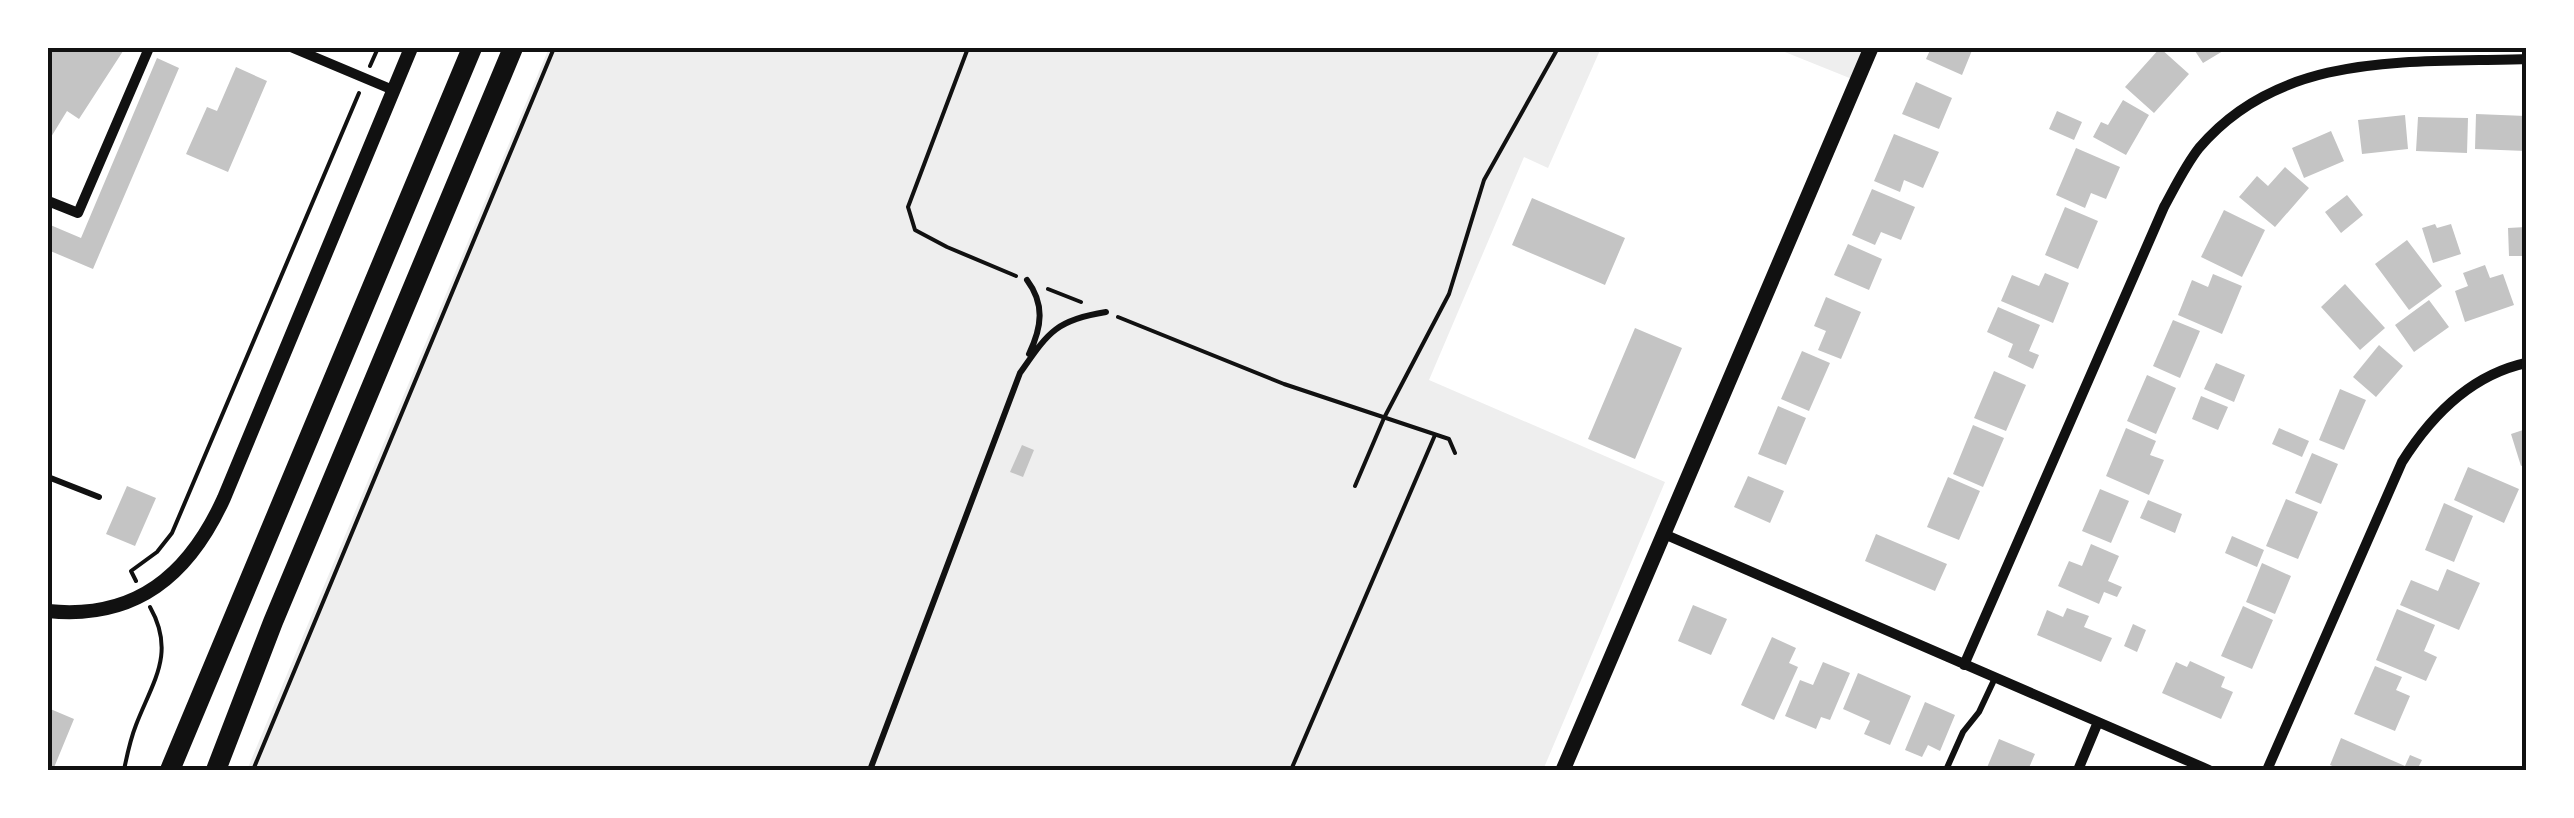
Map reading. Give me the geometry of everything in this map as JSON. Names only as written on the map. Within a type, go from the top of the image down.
[{"type":"highway","points":[[170,770],[472,48]]},
{"type":"highway","points":[[216,770],[259,656],[513,48]]},
{"type":"main road","points":[[1563,770],[1871,48]]},
{"type":"street","points":[[48,201],[78,213],[149,48]]},
{"type":"street","points":[[293,48],[393,90]]},
{"type":"street","points":[[48,612],[97,611],[144,594],[187,560],[216,514],[411,48]]},
{"type":"street","points":[[1964,665],[2164,207],[2197,150],[2243,108],[2300,78],[2366,64],[2526,60]]},
{"type":"street","points":[[2268,770],[2402,462],[2432,420],[2451,402],[2496,372],[2526,364]]},
{"type":"street","points":[[1664,534],[2208,770]]},
{"type":"street","points":[[2078,770],[2098,722]]},
{"type":"lane","points":[[870,770],[1040,326],[1039,301],[1027,280]]},
{"type":"lane","points":[[1020,373],[1047,335],[1074,317],[1106,312]]},
{"type":"lane","points":[[48,477],[99,497]]},
{"type":"lane","points":[[1946,770],[1995,678]]},
{"type":"path","points":[[124,770],[163,654],[161,631],[131,571],[157,552],[172,533],[378,48]]},
{"type":"path","points":[[253,770],[554,48]]},
{"type":"path","points":[[968,48],[908,207],[915,230],[1271,379],[1449,439],[1455,453]]},
{"type":"path","points":[[1354,486],[1448,294],[1484,180],[1558,48]]},
{"type":"path","points":[[1291,770],[1435,434]]},
{"type":"shaded area","points":[[549,48],[1601,48],[1548,168],[1524,157],[1429,380],[1665,482],[1543,770],[247,770]]},
{"type":"shaded area","points":[[1775,48],[1865,48],[1852,79]]},
{"type":"building","points":[[52,48],[125,48],[79,119],[67,111],[48,142],[48,55]]},
{"type":"building","points":[[1931,48],[1973,48],[1962,75],[1926,59]]},
{"type":"building","points":[[2160,48],[2189,74],[2154,113],[2125,87]]},
{"type":"building","points":[[2193,48],[2228,48],[2203,63]]},
{"type":"building","points":[[157,58],[179,68],[93,269],[48,250],[48,224],[81,238]]},
{"type":"building","points":[[236,67],[267,81],[228,172],[186,154],[207,107],[217,111]]},
{"type":"building","points":[[1916,82],[1952,98],[1939,129],[1902,114]]},
{"type":"building","points":[[2123,100],[2149,115],[2126,155],[2093,137],[2101,122],[2108,125]]},
{"type":"building","points":[[2057,111],[2082,122],[2074,140],[2049,129]]},
{"type":"building","points":[[2476,114],[2526,116],[2526,151],[2475,149]]},
{"type":"building","points":[[2405,115],[2408,149],[2362,154],[2358,120]]},
{"type":"building","points":[[2418,117],[2468,118],[2467,153],[2416,151]]},
{"type":"building","points":[[2331,131],[2344,161],[2304,178],[2292,148]]},
{"type":"building","points":[[1894,134],[1939,152],[1923,188],[1904,180],[1900,192],[1874,181]]},
{"type":"building","points":[[2076,148],[2120,167],[2106,199],[2091,193],[2085,208],[2056,195]]},
{"type":"building","points":[[2285,167],[2309,188],[2275,227],[2239,197],[2257,176],[2268,186]]},
{"type":"building","points":[[1872,189],[1915,207],[1901,240],[1881,232],[1875,245],[1852,235]]},
{"type":"building","points":[[2347,195],[2363,215],[2341,233],[2325,212]]},
{"type":"building","points":[[1532,198],[1625,238],[1605,285],[1512,245]]},
{"type":"building","points":[[2065,207],[2098,221],[2078,269],[2045,255]]},
{"type":"building","points":[[2224,210],[2265,230],[2242,277],[2201,257]]},
{"type":"building","points":[[2435,224],[2437,228],[2451,224],[2461,254],[2433,263],[2422,228]]},
{"type":"building","points":[[2526,227],[2526,256],[2509,256],[2508,228]]},
{"type":"building","points":[[2407,240],[2442,286],[2409,310],[2375,264]]},
{"type":"building","points":[[1848,244],[1882,259],[1869,290],[1834,275]]},
{"type":"building","points":[[2485,265],[2490,278],[2503,274],[2514,305],[2465,322],[2455,291],[2468,286],[2463,273]]},
{"type":"building","points":[[2045,273],[2069,283],[2053,323],[2001,301],[2012,275],[2039,286]]},
{"type":"building","points":[[2213,274],[2242,286],[2222,334],[2178,315],[2192,280],[2208,287]]},
{"type":"building","points":[[2345,284],[2385,328],[2360,350],[2321,307]]},
{"type":"building","points":[[1826,297],[1861,312],[1841,359],[1818,350],[1826,331],[1814,326]]},
{"type":"building","points":[[2429,300],[2449,327],[2414,352],[2395,325]]},
{"type":"building","points":[[1998,307],[2040,325],[2029,351],[2039,355],[2033,369],[2008,357],[2013,344],[1987,332]]},
{"type":"building","points":[[2173,320],[2200,331],[2180,378],[2153,366]]},
{"type":"building","points":[[1635,328],[1682,348],[1635,459],[1588,439]]},
{"type":"building","points":[[2379,345],[2403,366],[2376,397],[2353,377]]},
{"type":"building","points":[[1802,351],[1830,363],[1809,411],[1781,399]]},
{"type":"building","points":[[2216,363],[2245,375],[2234,402],[2204,389]]},
{"type":"building","points":[[1994,371],[2026,385],[2006,431],[1974,418]]},
{"type":"building","points":[[2147,375],[2176,388],[2156,434],[2127,421]]},
{"type":"building","points":[[2340,389],[2366,400],[2344,450],[2319,440]]},
{"type":"building","points":[[2201,396],[2228,407],[2218,430],[2192,419]]},
{"type":"building","points":[[1778,406],[1806,418],[1786,465],[1758,454]]},
{"type":"building","points":[[1973,425],[2004,438],[1983,487],[1953,474]]},
{"type":"building","points":[[2126,428],[2156,441],[2150,455],[2164,460],[2149,495],[2106,476]]},
{"type":"building","points":[[2279,428],[2309,441],[2302,457],[2272,444]]},
{"type":"building","points":[[2526,429],[2526,464],[2521,466],[2511,434]]},
{"type":"building","points":[[1022,445],[1034,450],[1023,477],[1010,472]]},
{"type":"building","points":[[2312,453],[2338,464],[2321,504],[2295,493]]},
{"type":"building","points":[[2468,467],[2519,489],[2504,523],[2454,500]]},
{"type":"building","points":[[1748,476],[1784,491],[1770,523],[1734,507]]},
{"type":"building","points":[[1948,477],[1980,491],[1959,540],[1927,527]]},
{"type":"building","points":[[127,486],[156,498],[135,546],[106,534]]},
{"type":"building","points":[[2100,489],[2129,501],[2111,543],[2082,531]]},
{"type":"building","points":[[2286,499],[2318,512],[2298,559],[2266,546]]},
{"type":"building","points":[[2148,500],[2182,514],[2175,533],[2140,518]]},
{"type":"building","points":[[2444,503],[2473,516],[2454,562],[2425,550]]},
{"type":"building","points":[[1876,534],[1947,564],[1935,591],[1865,561]]},
{"type":"building","points":[[2232,536],[2264,550],[2257,567],[2225,553]]},
{"type":"building","points":[[2091,544],[2119,556],[2108,581],[2122,587],[2117,597],[2104,592],[2099,604],[2058,586],[2069,561],[2082,566]]},
{"type":"building","points":[[2262,563],[2291,576],[2275,614],[2246,602]]},
{"type":"building","points":[[2447,569],[2480,583],[2459,630],[2400,605],[2411,580],[2438,591]]},
{"type":"building","points":[[1693,605],[1727,619],[1711,655],[1678,641]]},
{"type":"building","points":[[2243,606],[2273,620],[2252,669],[2221,656]]},
{"type":"building","points":[[2067,608],[2089,616],[2084,627],[2112,638],[2101,662],[2037,635],[2047,610],[2063,617]]},
{"type":"building","points":[[2397,609],[2435,625],[2424,651],[2437,657],[2426,681],[2376,660]]},
{"type":"building","points":[[2133,624],[2146,630],[2137,652],[2124,646]]},
{"type":"building","points":[[1772,637],[1796,648],[1789,663],[1798,667],[1774,720],[1741,705]]},
{"type":"building","points":[[2190,661],[2225,677],[2221,687],[2233,692],[2221,719],[2162,693],[2176,662],[2187,667]]},
{"type":"building","points":[[1823,662],[1850,673],[1830,720],[1821,717],[1816,729],[1785,716],[1800,680],[1813,685]]},
{"type":"building","points":[[2375,666],[2402,677],[2396,690],[2410,696],[2395,731],[2354,714]]},
{"type":"building","points":[[1858,673],[1911,696],[1890,745],[1864,734],[1870,721],[1843,709]]},
{"type":"building","points":[[1925,702],[1955,715],[1940,751],[1928,745],[1922,757],[1905,750]]},
{"type":"building","points":[[48,708],[74,719],[53,770],[48,770]]},
{"type":"building","points":[[2341,738],[2405,766],[2410,755],[2422,760],[2417,770],[2342,770],[2330,765]]},
{"type":"building","points":[[1999,739],[2035,754],[2028,770],[1986,770]]}]
